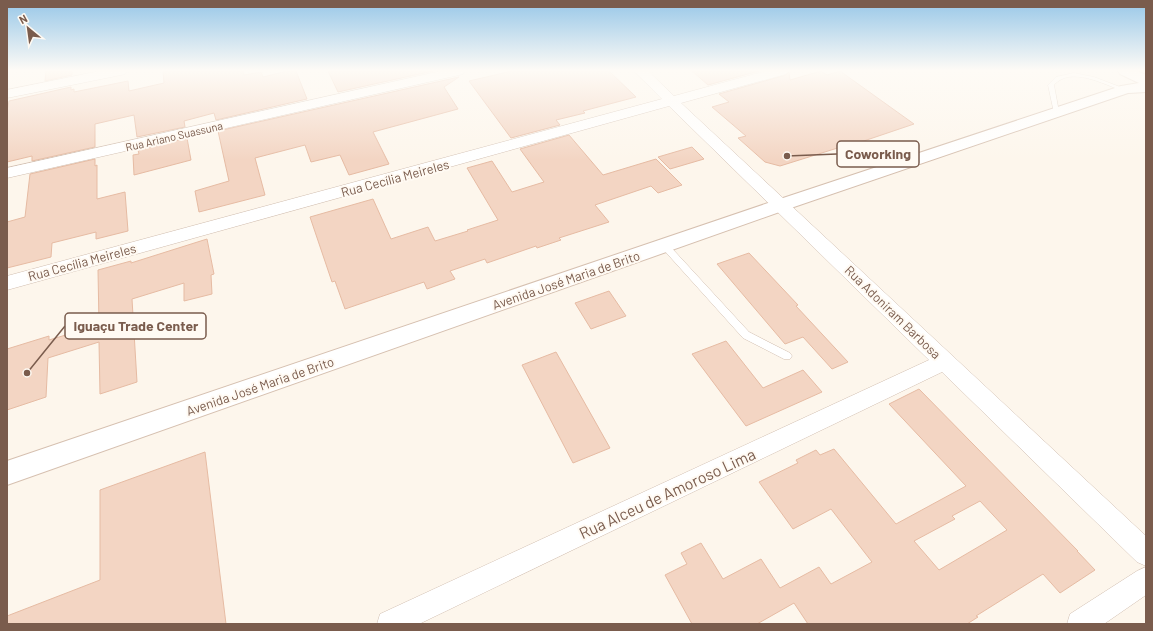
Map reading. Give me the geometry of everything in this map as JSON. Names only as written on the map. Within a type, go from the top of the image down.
[{"type":"main road","name":"Avenida José Maria de Brito","points":[[7,473],[1087,100]]},
{"type":"street","name":"Rua Ariano Suassuna","points":[[7,173],[329,100]]},
{"type":"street","name":"Rua Cecília Meireles","points":[[7,283],[678,100]]},
{"type":"street","name":"Rua Adoniram Barbosa","points":[[673,102],[1146,553]]},
{"type":"street","name":"Rua Alceu de Amoroso Lima","points":[[390,624],[944,362]]},
{"type":"street","points":[[1080,624],[1146,580]]},
{"type":"lane","points":[[1054,100],[1056,112]]},
{"type":"lane","points":[[665,246],[746,336],[787,356]]},
{"type":"building","points":[[301,100],[216,120],[214,113],[184,121],[185,127],[137,137],[134,115],[95,124],[95,147],[32,161],[32,156],[7,162],[7,111],[9,101]]},
{"type":"building","points":[[354,100],[453,100],[458,109],[373,132],[389,164],[349,175],[340,155],[311,162],[305,145],[255,158],[265,195],[199,212],[195,191],[229,181],[218,131]]},
{"type":"building","points":[[483,100],[623,100],[583,111],[585,113],[556,120],[560,125],[511,138]]},
{"type":"building","points":[[727,100],[881,100],[914,124],[846,147],[844,146],[780,166],[765,162],[738,138],[746,136],[712,107],[729,102]]},
{"type":"building","points":[[569,135],[603,175],[656,159],[682,185],[658,193],[651,186],[595,205],[609,222],[559,238],[561,240],[537,248],[536,246],[487,263],[485,259],[450,271],[455,279],[427,289],[424,282],[345,309],[335,281],[332,282],[310,217],[373,199],[391,239],[428,227],[435,241],[468,231],[467,230],[498,220],[467,168],[492,161],[512,192],[544,182],[520,149]]},
{"type":"building","points":[[187,138],[191,160],[134,175],[133,155],[139,154],[138,150]]},
{"type":"building","points":[[692,147],[704,159],[670,169],[658,157]]},
{"type":"building","points":[[95,159],[95,166],[97,165],[97,199],[125,192],[128,231],[96,239],[96,232],[52,243],[51,257],[7,268],[7,222],[25,217],[30,174]]},
{"type":"building","points":[[207,239],[214,274],[211,275],[212,294],[184,301],[184,283],[132,299],[137,382],[100,394],[99,342],[48,358],[46,397],[7,410],[7,349],[49,336],[49,340],[99,325],[98,270],[131,261],[131,263]]},
{"type":"building","points":[[749,253],[798,305],[796,306],[848,362],[832,369],[803,337],[785,344],[717,264]]},
{"type":"building","points":[[609,291],[626,316],[591,329],[575,303]]},
{"type":"building","points":[[726,341],[763,388],[803,370],[822,392],[746,426],[692,354]]},
{"type":"building","points":[[556,352],[610,448],[573,463],[522,365]]},
{"type":"building","points":[[919,389],[1095,570],[1060,593],[1043,574],[976,616],[978,617],[967,624],[808,624],[794,603],[757,624],[692,624],[665,575],[687,564],[681,553],[701,543],[723,579],[761,559],[780,588],[819,567],[831,584],[872,562],[831,509],[793,529],[759,482],[798,463],[796,460],[816,450],[820,455],[834,449],[896,524],[966,486],[889,404]],"holes":[[[980,501],[1007,530],[939,570],[914,541],[955,519],[952,516]]]},
{"type":"building","points":[[205,452],[226,624],[7,624],[7,616],[100,580],[100,490]]},
{"type":"place","name":"Coworking","points":[[787,156]]},
{"type":"place","name":"Iguaçu Trade Center","points":[[27,373]]}]
